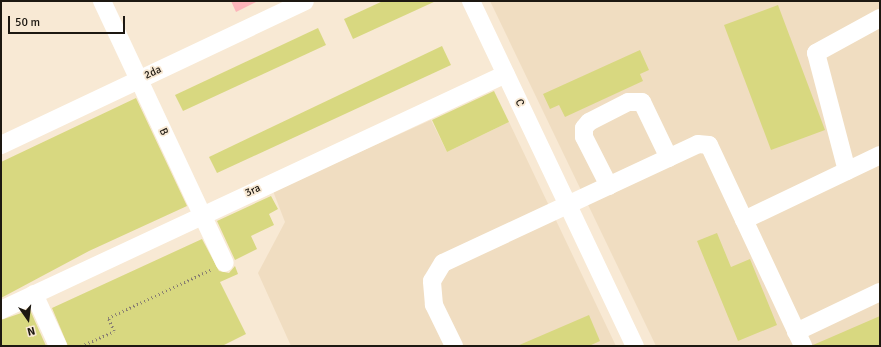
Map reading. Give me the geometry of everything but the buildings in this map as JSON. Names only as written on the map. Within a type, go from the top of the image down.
[{"type":"street","name":"B","points":[[102,1],[225,263]]},
{"type":"street","name":"2da","points":[[1,145],[305,1]]},
{"type":"street","name":"C","points":[[471,1],[635,346]]},
{"type":"street","points":[[847,171],[816,53],[880,18]]},
{"type":"street","name":"3ra","points":[[1,310],[202,214],[506,74]]},
{"type":"street","points":[[609,186],[584,137],[584,128],[589,122],[628,102],[642,102],[669,158]]},
{"type":"street","points":[[454,346],[434,305],[432,281],[442,263],[698,144],[709,146],[799,339],[880,292]]},
{"type":"street","points":[[744,220],[880,155]]},
{"type":"street","points":[[34,294],[58,346]]},
{"type":"path","points":[[81,346],[114,330],[108,318],[225,263]]},
{"type":"shaded area","points":[[231,1],[258,1],[236,12]]},
{"type":"shaded area","points":[[490,1],[880,1],[880,346],[656,346]]},
{"type":"shaded area","points":[[431,120],[447,152],[509,122],[616,346],[291,346],[258,273],[285,222],[273,191]]}]
